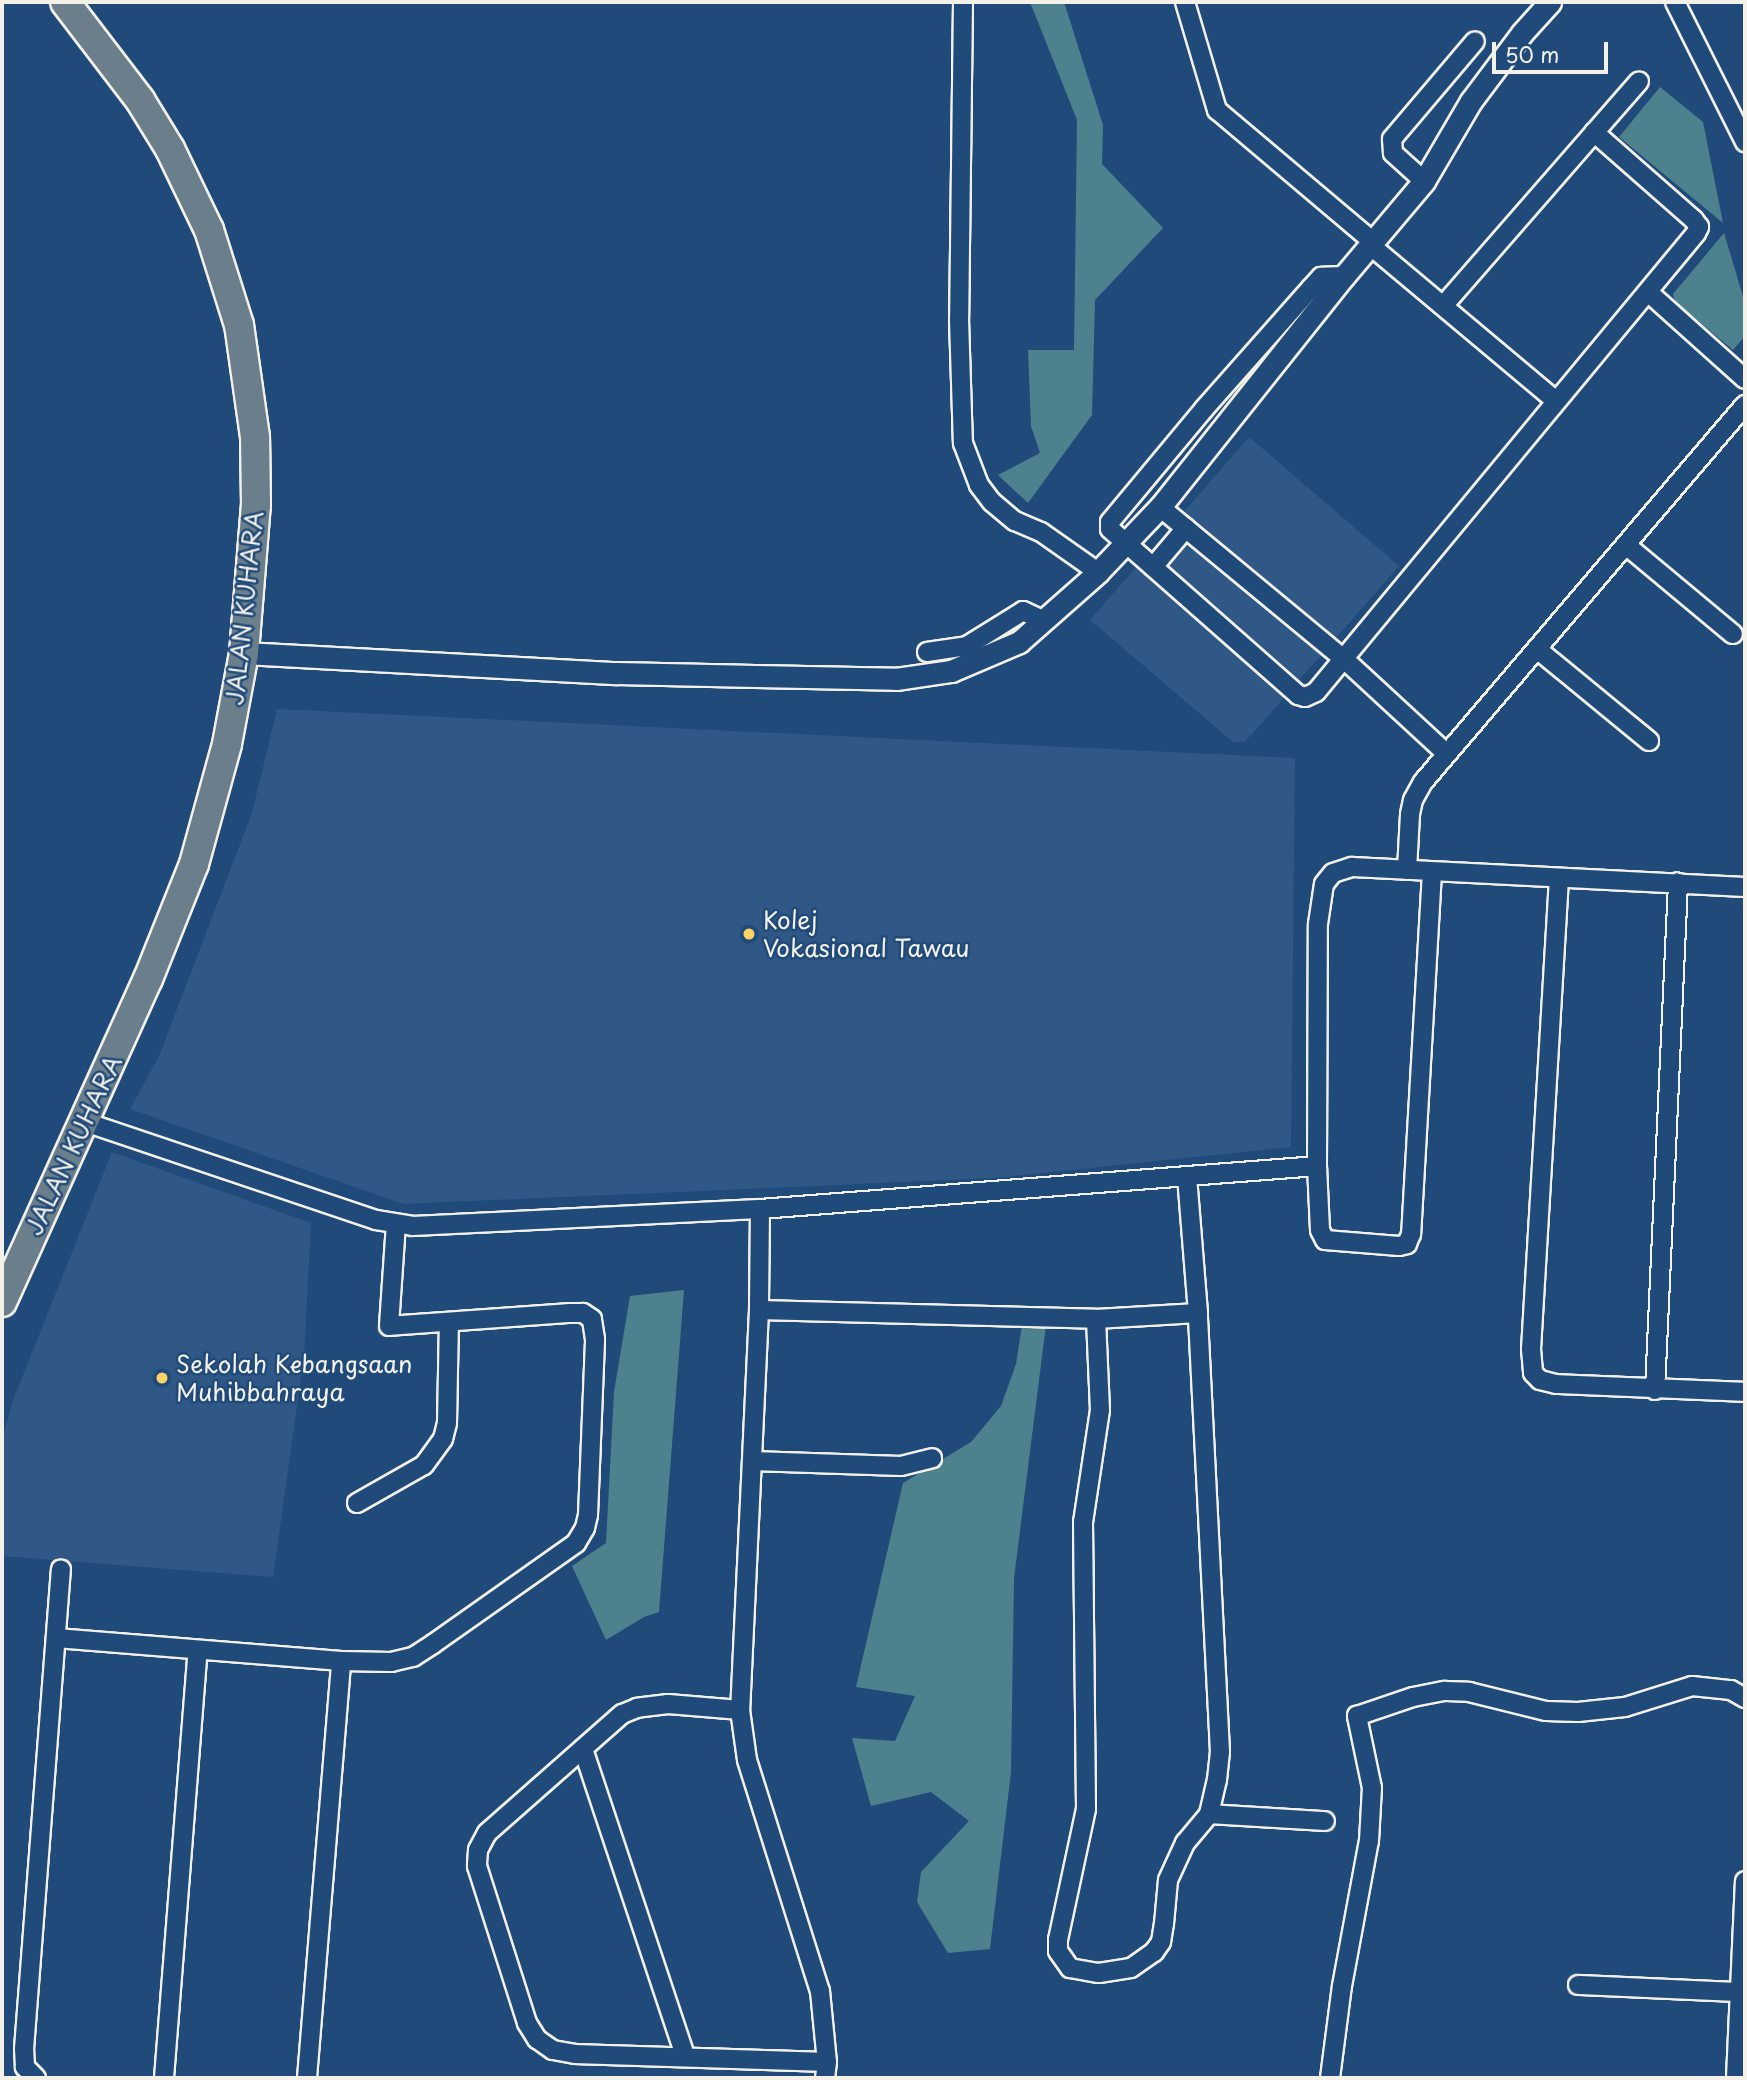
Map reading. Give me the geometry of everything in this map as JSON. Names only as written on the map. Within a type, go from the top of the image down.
[{"type":"main road","name":"JALAN KUHARA","points":[[2,1302],[158,956],[194,864],[227,744],[244,653],[256,491],[255,436],[239,325],[209,230],[170,149],[126,80],[65,2]]},
{"type":"street","points":[[963,2],[959,319],[960,421],[963,443],[979,485],[992,502],[1015,521],[1041,532],[1098,572]]},
{"type":"street","points":[[1185,2],[1217,110],[1556,401]]},
{"type":"street","points":[[244,653],[616,673],[896,679],[924,677],[976,662],[1019,642],[1098,572],[1160,507],[1343,276],[1424,181],[1471,101],[1522,33],[1550,2]]},
{"type":"street","points":[[1675,2],[1745,142]]},
{"type":"street","points":[[1424,181],[1393,153],[1391,143],[1475,41]]},
{"type":"street","points":[[1443,306],[1639,81]]},
{"type":"street","points":[[1343,276],[1321,277],[1114,515],[1110,529],[1298,695],[1305,697],[1316,692],[1344,659],[1699,227],[1594,132]]},
{"type":"street","points":[[1648,292],[1745,379]]},
{"type":"street","points":[[1407,870],[1413,800],[1446,754],[1745,404]]},
{"type":"street","points":[[1160,507],[1344,659],[1446,754]]},
{"type":"street","points":[[1153,567],[1186,528]]},
{"type":"street","points":[[1626,545],[1732,634]]},
{"type":"street","points":[[928,652],[967,646],[1023,611],[1044,621]]},
{"type":"street","points":[[1537,649],[1649,741]]},
{"type":"street","points":[[1432,872],[1411,1234],[1407,1244],[1399,1246],[1325,1240],[1320,1230],[1317,1166],[1318,924],[1324,884],[1333,873],[1352,867],[1745,887]]},
{"type":"street","points":[[1559,878],[1531,1349],[1533,1373],[1541,1380],[1556,1384],[1745,1392]]},
{"type":"street","points":[[1655,1390],[1678,883]]},
{"type":"street","points":[[85,1122],[396,1224],[760,1209],[1317,1166]]},
{"type":"street","points":[[1097,1319],[1100,1410],[1083,1522],[1086,1809],[1058,1940],[1058,1951],[1070,1968],[1083,1972],[1115,1972],[1131,1968],[1154,1952],[1161,1942],[1168,1880],[1175,1861],[1209,1814],[1220,1752],[1198,1313],[1187,1176]]},
{"type":"street","points":[[740,1710],[684,1703],[637,1708],[622,1714],[486,1833],[478,1850],[477,1866],[493,1918],[527,2023],[537,2039],[553,2050],[575,2054],[685,2056],[826,2070],[820,1991],[750,1771],[740,1710],[759,1310],[760,1209]]},
{"type":"street","points":[[56,1638],[341,1661],[391,1662],[413,1657],[576,1543],[585,1528],[595,1339],[592,1319],[583,1313],[569,1313],[389,1326],[396,1224]]},
{"type":"street","points":[[759,1310],[1097,1319],[1198,1313]]},
{"type":"street","points":[[357,1503],[424,1465],[443,1438],[447,1423],[449,1322]]},
{"type":"street","points":[[752,1461],[901,1466],[932,1458]]},
{"type":"street","points":[[36,2078],[24,2067],[24,2049],[61,1569]]},
{"type":"street","points":[[164,2078],[198,1650]]},
{"type":"street","points":[[307,2078],[341,1661]]},
{"type":"street","points":[[1330,2078],[1342,1986],[1369,1841],[1372,1788],[1368,1754],[1357,1716],[1413,1697],[1445,1691],[1469,1692],[1546,1711],[1567,1712],[1625,1707],[1692,1686],[1731,1690],[1745,1698]]},
{"type":"street","points":[[583,1749],[685,2056]]},
{"type":"street","points":[[1209,1814],[1325,1821]]},
{"type":"street","points":[[1736,2078],[1745,1881]]},
{"type":"street","points":[[1578,1985],[1740,1992]]},
{"type":"shaded area","points":[[1249,437],[1399,566],[1245,742],[1233,742],[1090,620]]},
{"type":"shaded area","name":"Kolej Vokasional Tawau","points":[[277,709],[1295,758],[1291,1147],[995,1178],[404,1204],[130,1109],[159,1056],[252,813]]},
{"type":"shaded area","name":"Sekolah Kebangsaan Muhibbahraya","points":[[112,1152],[311,1223],[304,1356],[273,1577],[2,1556],[2,1439],[13,1400]]},
{"type":"green space","points":[[1030,2],[1064,2],[1103,125],[1102,164],[1163,228],[1095,300],[1092,415],[1028,503],[998,475],[1040,453],[1031,426],[1028,350],[1074,350],[1077,120]]},
{"type":"green space","points":[[1660,87],[1703,122],[1723,223],[1619,137]]},
{"type":"green space","points":[[1724,233],[1745,303],[1745,336],[1733,350],[1675,302],[1673,294]]},
{"type":"green space","points":[[684,1290],[659,1612],[644,1617],[606,1640],[572,1566],[606,1543],[614,1392],[630,1296]]},
{"type":"green space","points":[[1022,1325],[1046,1325],[1014,1578],[1011,1772],[990,1949],[948,1953],[917,1902],[921,1872],[969,1821],[931,1792],[871,1806],[852,1738],[895,1741],[915,1696],[856,1687],[903,1483],[971,1442],[1001,1406],[1016,1364]]},
{"type":"place","name":"Kolej Vokasional Tawau","points":[[749,934]]},
{"type":"place","name":"Sekolah Kebangsaan Muhibbahraya","points":[[162,1378]]}]
